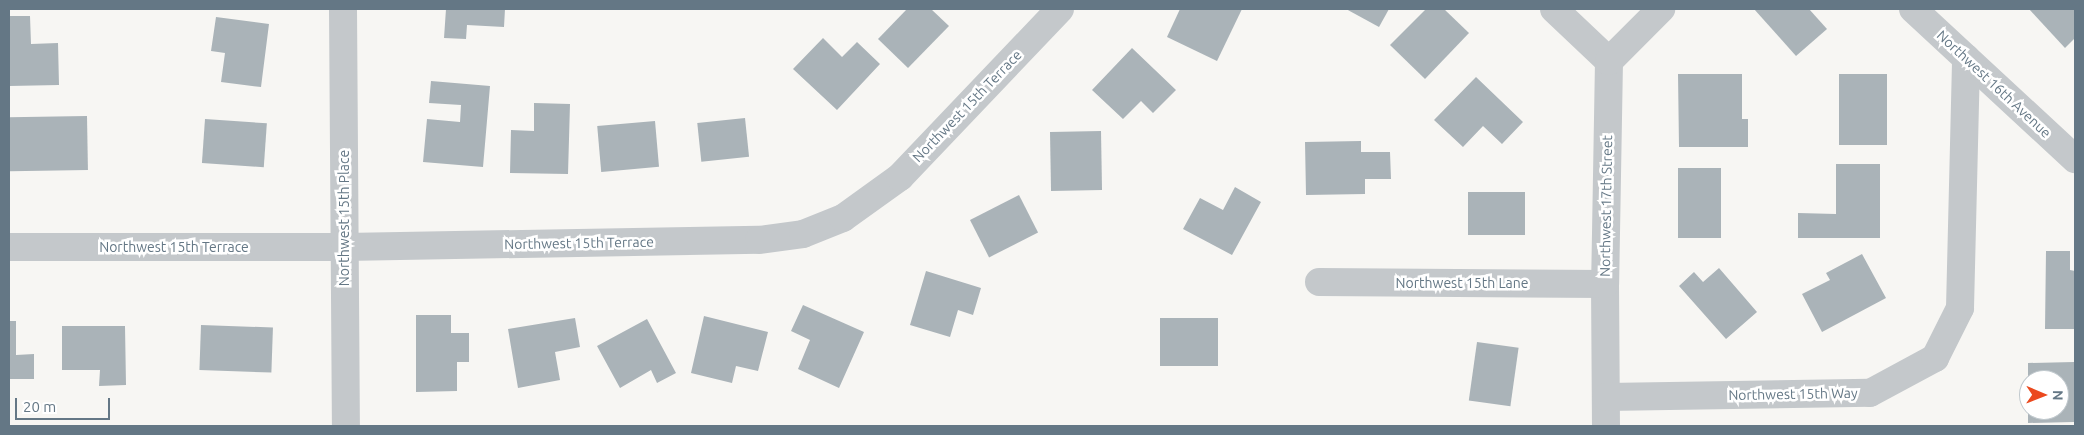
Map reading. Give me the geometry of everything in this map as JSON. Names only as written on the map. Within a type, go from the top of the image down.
[{"type":"street","name":"Northwest 15th Place","points":[[343,9],[346,426]]},
{"type":"street","name":"Northwest 15th Terrace","points":[[9,247],[345,246],[759,240],[803,234],[843,218],[900,177],[1060,9]]},
{"type":"street","points":[[1554,9],[1609,60],[1661,9]]},
{"type":"street","name":"Northwest 16th Avenue","points":[[1913,9],[2075,159]]},
{"type":"street","name":"Northwest 15th Way","points":[[1606,397],[1870,393],[1935,358],[1960,308],[1966,58]]},
{"type":"street","name":"Northwest 17th Street","points":[[1606,426],[1605,284],[1609,60]]},
{"type":"street","name":"Northwest 15th Lane","points":[[1319,282],[1605,284]]},
{"type":"building","points":[[446,9],[505,9],[504,27],[467,25],[466,39],[444,38]]},
{"type":"building","points":[[907,9],[931,9],[949,26],[908,68],[878,39]]},
{"type":"building","points":[[1180,9],[1242,9],[1217,61],[1167,37]]},
{"type":"building","points":[[1346,9],[1389,9],[1379,27]]},
{"type":"building","points":[[1426,9],[1444,9],[1469,33],[1425,79],[1390,45]]},
{"type":"building","points":[[1754,9],[1809,9],[1827,29],[1796,56]]},
{"type":"building","points":[[2029,9],[2075,9],[2075,38],[2065,48]]},
{"type":"building","points":[[9,16],[30,16],[31,44],[58,43],[59,85],[9,86]]},
{"type":"building","points":[[216,17],[269,24],[261,87],[221,82],[225,53],[211,51]]},
{"type":"building","points":[[823,38],[842,57],[857,42],[880,64],[837,110],[793,69]]},
{"type":"building","points":[[1132,48],[1176,90],[1153,113],[1141,101],[1123,119],[1092,90]]},
{"type":"building","points":[[1678,74],[1742,74],[1742,119],[1748,119],[1748,147],[1679,147]]},
{"type":"building","points":[[1839,74],[1887,74],[1887,145],[1839,145]]},
{"type":"building","points":[[1476,77],[1523,122],[1502,144],[1483,126],[1463,147],[1434,120]]},
{"type":"building","points":[[431,81],[490,86],[483,167],[423,162],[427,119],[460,122],[461,105],[429,103]]},
{"type":"building","points":[[534,103],[570,104],[568,174],[510,173],[511,130],[534,131]]},
{"type":"building","points":[[87,116],[88,170],[10,171],[9,117]]},
{"type":"building","points":[[745,118],[749,157],[701,162],[697,123]]},
{"type":"building","points":[[205,119],[267,123],[264,167],[202,163]]},
{"type":"building","points":[[655,121],[659,167],[601,172],[597,126]]},
{"type":"building","points":[[1101,131],[1102,190],[1051,191],[1050,132]]},
{"type":"building","points":[[1361,141],[1361,152],[1390,152],[1391,179],[1365,179],[1365,194],[1306,195],[1305,142]]},
{"type":"building","points":[[1836,164],[1880,164],[1880,238],[1798,238],[1798,213],[1836,214]]},
{"type":"building","points":[[1678,168],[1721,168],[1721,238],[1678,238]]},
{"type":"building","points":[[1235,187],[1261,202],[1232,255],[1183,229],[1200,198],[1223,210]]},
{"type":"building","points":[[1468,192],[1525,192],[1525,235],[1468,235]]},
{"type":"building","points":[[1019,195],[1038,232],[989,257],[970,220]]},
{"type":"building","points":[[2046,251],[2070,251],[2070,270],[2075,271],[2075,329],[2045,329]]},
{"type":"building","points":[[1862,254],[1886,298],[1822,332],[1802,294],[1830,280],[1826,273]]},
{"type":"building","points":[[1719,268],[1757,312],[1726,339],[1679,286],[1694,272],[1703,282]]},
{"type":"building","points":[[926,271],[981,288],[973,315],[958,310],[950,337],[910,325]]},
{"type":"building","points":[[803,305],[864,332],[839,388],[798,369],[810,340],[791,331]]},
{"type":"building","points":[[416,315],[451,315],[451,333],[469,333],[469,362],[457,362],[457,391],[416,392]]},
{"type":"building","points":[[704,316],[768,332],[758,371],[736,366],[732,383],[691,373]]},
{"type":"building","points":[[575,318],[580,347],[555,352],[560,380],[518,388],[508,329]]},
{"type":"building","points":[[1160,318],[1218,318],[1218,366],[1160,366]]},
{"type":"building","points":[[647,319],[676,373],[657,383],[651,370],[620,388],[597,346]]},
{"type":"building","points":[[9,321],[16,321],[16,355],[34,354],[34,379],[9,379]]},
{"type":"building","points":[[201,325],[273,328],[271,372],[199,370]]},
{"type":"building","points":[[62,326],[125,326],[126,385],[99,386],[100,370],[62,370]]},
{"type":"building","points":[[1477,342],[1519,348],[1510,406],[1469,400]]},
{"type":"building","points":[[2074,362],[2074,422],[2028,423],[2028,420],[2069,420],[2069,370],[2028,370],[2028,363]]}]
